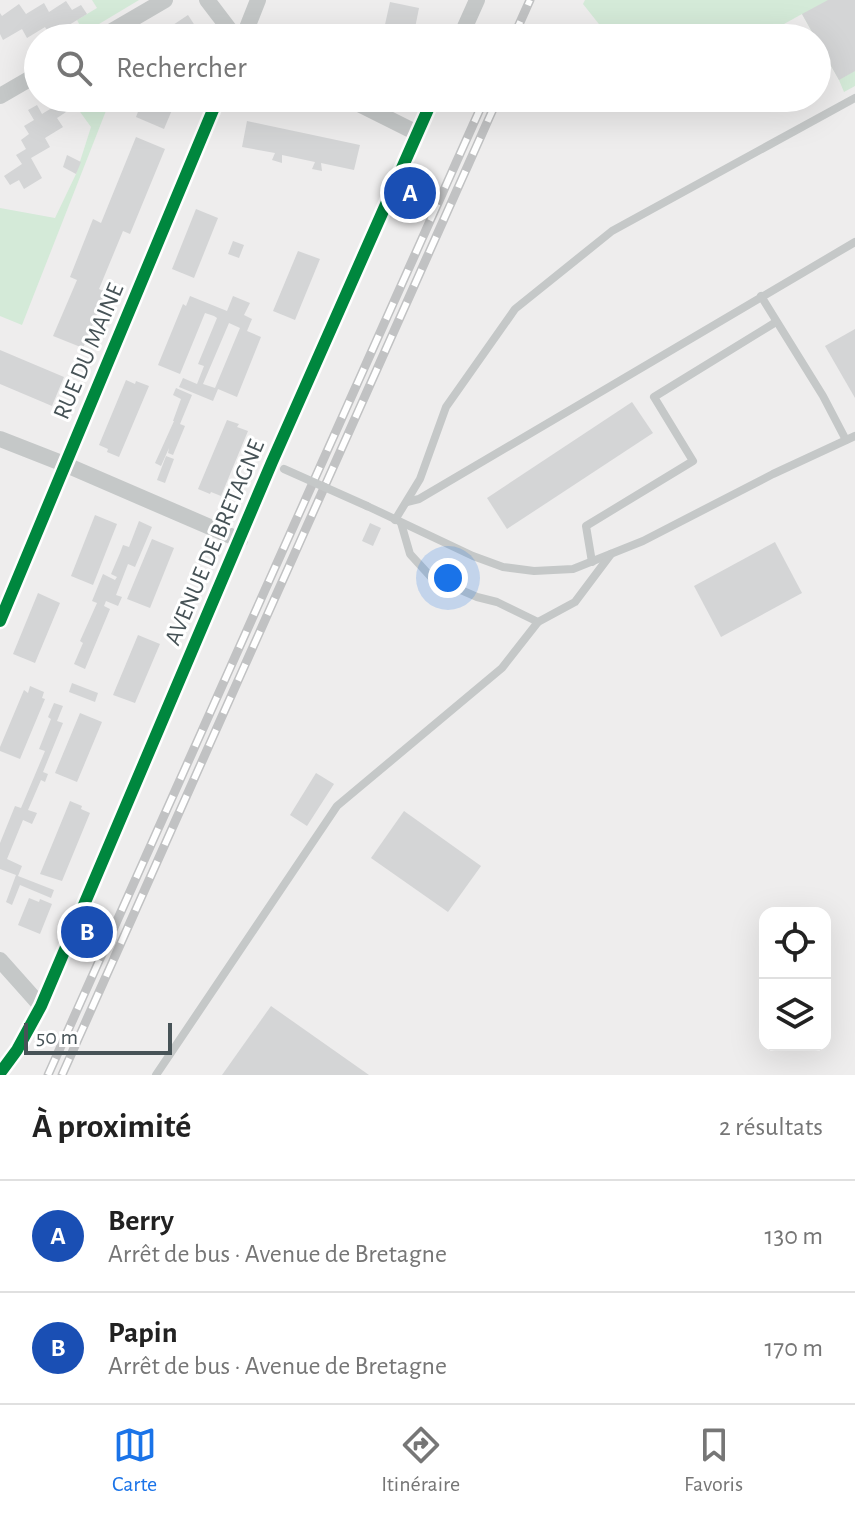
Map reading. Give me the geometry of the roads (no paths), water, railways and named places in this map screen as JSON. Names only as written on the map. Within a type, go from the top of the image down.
[{"type":"street","points":[[124,24],[165,0]]},
{"type":"street","points":[[207,0],[225,24]]},
{"type":"street","points":[[249,24],[258,0]]},
{"type":"street","points":[[466,24],[477,0]]},
{"type":"street","points":[[0,96],[24,82]]},
{"type":"street","name":"RUE DU MAINE","points":[[0,621],[212,112]]},
{"type":"street","points":[[375,112],[417,133]]},
{"type":"street","name":"AVENUE DE BRETAGNE","points":[[0,1073],[17,1050],[41,1006],[240,540],[278,466],[427,112]]},
{"type":"street","points":[[0,439],[240,540]]},
{"type":"street","points":[[0,960],[41,1006]]},
{"type":"lane","points":[[831,111],[855,98]]},
{"type":"lane","points":[[538,622],[497,602],[477,597],[431,577],[410,554],[398,521],[420,479],[446,407],[515,309],[612,231],[829,112]]},
{"type":"lane","points":[[407,502],[419,499],[855,242]]},
{"type":"lane","points":[[278,466],[503,567],[534,571],[573,569],[643,541],[851,438],[761,296]]},
{"type":"lane","points":[[592,562],[586,526],[693,461],[654,397],[776,322]]},
{"type":"lane","points":[[156,1075],[337,806],[502,668],[538,622],[575,602],[611,554]]},
{"type":"railway","points":[[519,24],[530,0]]},
{"type":"railway","points":[[48,1075],[479,112]]},
{"type":"railway","points":[[62,1075],[492,112]]},
{"type":"place","name":"Berry","points":[[410,193]]},
{"type":"place","name":"Papin","points":[[87,932]]}]
